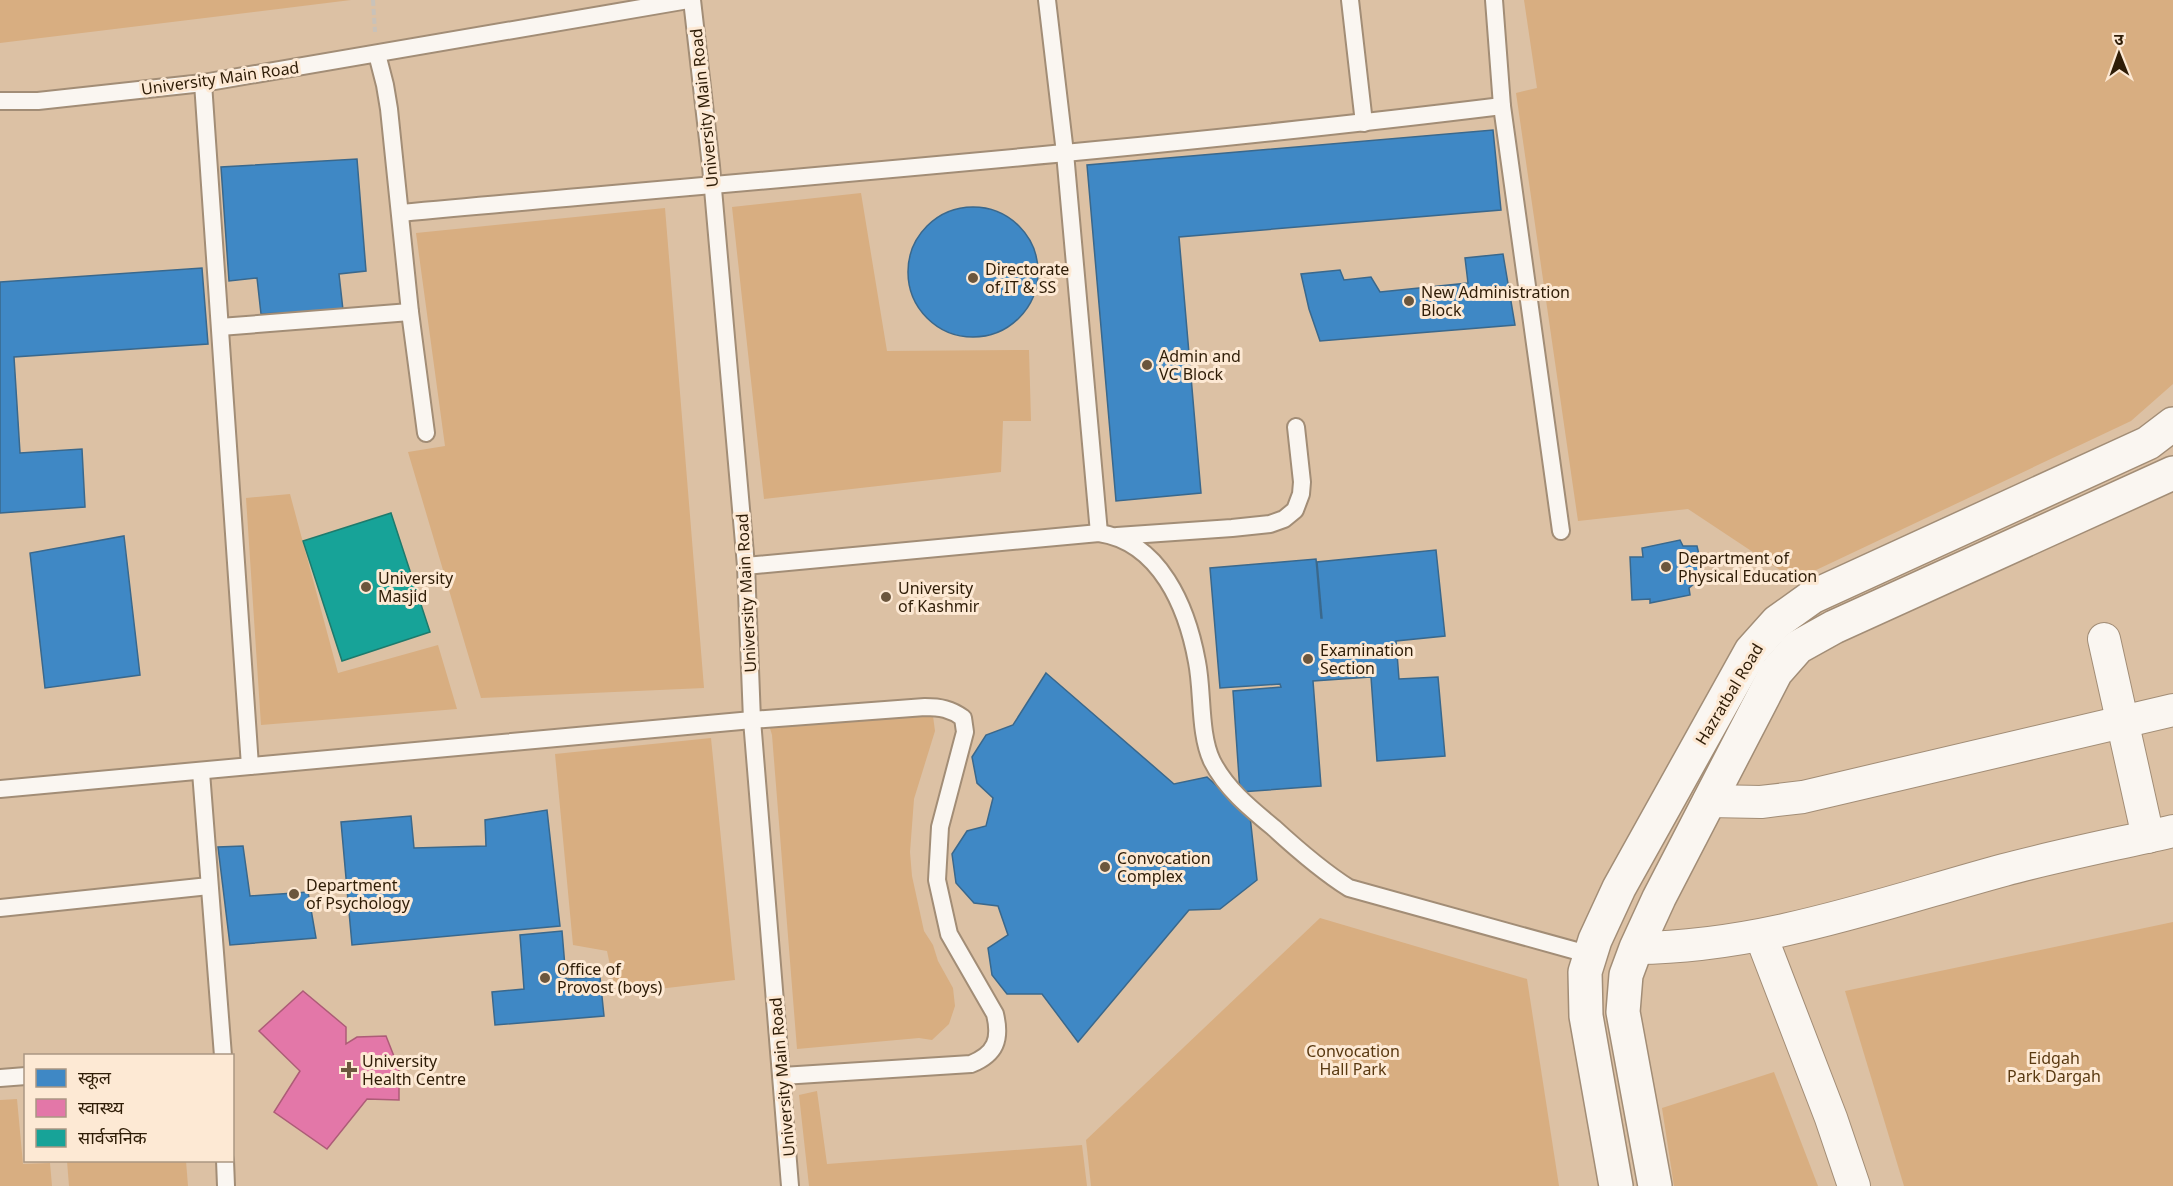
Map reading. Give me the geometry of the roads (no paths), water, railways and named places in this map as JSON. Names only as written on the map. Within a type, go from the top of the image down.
[{"type":"main road","name":"Hazratbal Road","points":[[1616,1186],[1586,1016],[1585,972],[1593,947],[1619,888],[1751,651],[1777,622],[1812,597],[2148,443],[2173,424]]},
{"type":"main road","name":"Hazratbal Road","points":[[1655,1186],[1623,1012],[1626,975],[1659,898],[1776,672],[1798,647],[1834,627],[2173,473]]},
{"type":"main road","points":[[1593,947],[1636,948]]},
{"type":"street","points":[[1636,948],[1674,948],[1761,936],[2006,870],[2160,834],[2122,721],[2104,639]]},
{"type":"street","points":[[1709,801],[1761,802],[1803,797],[2173,710]]},
{"type":"street","points":[[1761,936],[1831,1118],[1854,1186]]},
{"type":"lane","name":"University Main Road","points":[[0,101],[38,101],[203,84],[690,0],[713,184],[746,566],[752,720],[790,1186]]},
{"type":"lane","points":[[1047,0],[1065,153],[1099,533]]},
{"type":"lane","points":[[1350,0],[1364,123]]},
{"type":"lane","points":[[1494,0],[1502,106],[1561,531]]},
{"type":"lane","points":[[376,54],[388,101],[410,312],[426,433]]},
{"type":"lane","points":[[203,84],[249,766]]},
{"type":"lane","points":[[401,213],[1065,153],[1364,123],[1502,106]]},
{"type":"lane","points":[[220,327],[410,312]]},
{"type":"lane","points":[[746,566],[1099,533],[1116,536],[1270,525],[1284,519],[1295,510],[1301,494],[1302,482],[1296,427]]},
{"type":"lane","points":[[1116,536],[1136,546],[1157,567],[1175,591],[1188,623],[1197,662],[1207,745],[1212,760],[1236,795],[1328,875],[1349,888],[1593,947]]},
{"type":"lane","points":[[0,789],[752,720],[926,707],[940,707],[955,712],[963,718],[965,732],[940,827],[937,880],[949,934],[995,1014],[998,1026],[997,1040],[993,1050],[984,1059],[971,1064],[782,1076]]},
{"type":"lane","points":[[201,772],[223,1054]]},
{"type":"lane","points":[[0,908],[209,886]]},
{"type":"lane","points":[[0,1078],[24,1076]]},
{"type":"lane","points":[[225,1162],[226,1186]]},
{"type":"place","name":"Directorate of IT & SS","points":[[973,278]]},
{"type":"place","name":"New Administration Block","points":[[1409,301]]},
{"type":"place","name":"Admin and VC Block","points":[[1147,365]]},
{"type":"place","name":"Department of Physical Education","points":[[1666,567]]},
{"type":"place","name":"University Masjid","points":[[366,587]]},
{"type":"place","name":"University of Kashmir","points":[[886,597]]},
{"type":"place","name":"Examination Section","points":[[1308,659]]},
{"type":"place","name":"Convocation Complex","points":[[1105,867]]},
{"type":"place","name":"Department of Psychology","points":[[294,894]]},
{"type":"place","name":"Office of Provost (boys)","points":[[545,978]]},
{"type":"place","name":"University Health Centre","points":[[349,1070]]},
{"type":"park label","name":"Convocation Hall Park","points":[[1353,1060]]},
{"type":"park label","name":"Eidgah Park Dargah","points":[[2054,1067]]}]
